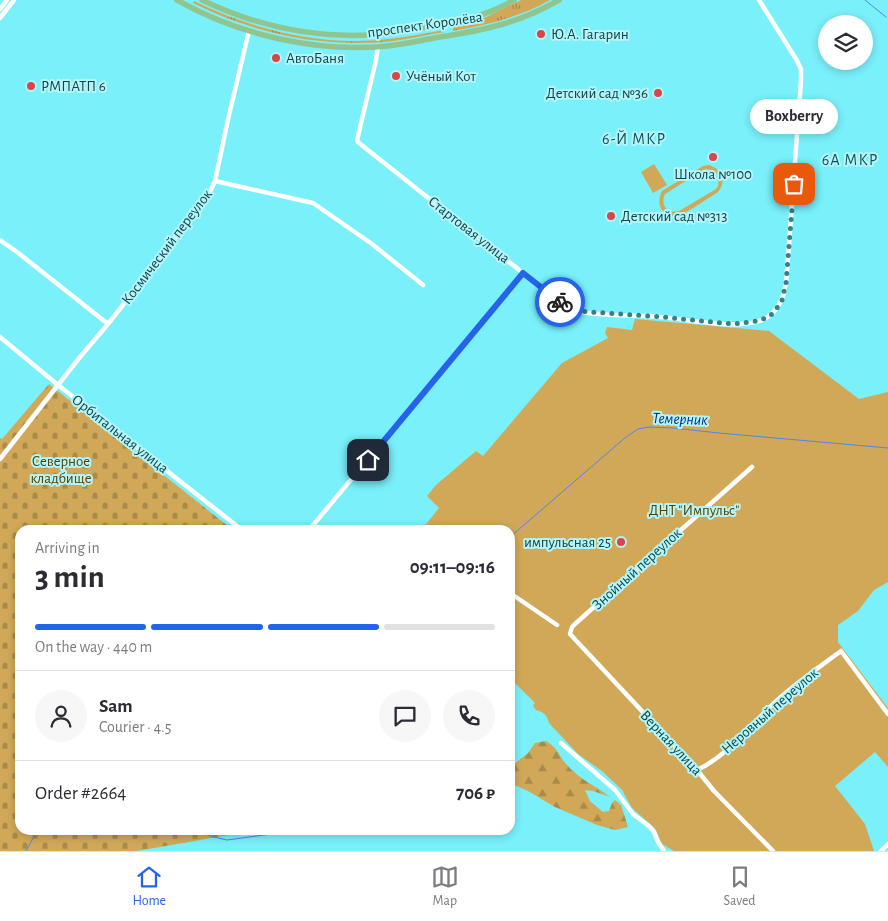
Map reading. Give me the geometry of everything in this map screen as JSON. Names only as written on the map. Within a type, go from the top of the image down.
[{"type":"main road","name":"проспект Королёва","points":[[176,0],[188,3],[213,18],[249,31],[307,44],[335,46],[388,46],[478,31],[513,22],[559,0]]},
{"type":"main road","name":"проспект Королёва","points":[[202,0],[233,13],[293,30],[324,34],[371,35],[447,24],[484,14],[514,0]]},
{"type":"main road","points":[[447,24],[450,29],[448,36]]},
{"type":"street","points":[[0,9],[8,0]]},
{"type":"street","points":[[0,18],[14,0]]},
{"type":"street","name":"Стартовая улица","points":[[378,46],[357,140],[359,143],[562,304],[578,311],[733,324],[758,321],[770,316],[777,308],[782,300],[786,283],[801,82],[800,69],[796,59],[758,0]]},
{"type":"street","name":"Космический переулок","points":[[0,458],[208,196],[215,181],[249,31]]},
{"type":"street","points":[[215,181],[313,204],[372,244],[423,285]]},
{"type":"street","points":[[0,240],[108,324]]},
{"type":"street","points":[[313,525],[523,273]]},
{"type":"street","name":"Орбитальная улица","points":[[0,337],[236,525]]},
{"type":"street","name":"Знойный переулок","points":[[570,634],[572,627],[576,623],[752,466]]},
{"type":"street","points":[[515,597],[557,626]]},
{"type":"street","name":"Верная улица","points":[[570,634],[737,815],[773,851]]},
{"type":"street","name":"Неровный переулок","points":[[697,770],[731,746],[773,704],[841,651],[888,714]]},
{"type":"street","points":[[561,743],[615,790],[633,814],[650,827],[664,851]]},
{"type":"street","points":[[880,851],[888,844]]},
{"type":"green space","points":[[521,0],[550,0],[503,20],[453,31],[453,27],[480,20]]},
{"type":"green space","points":[[194,1],[264,28],[313,38],[363,41],[445,30],[445,32],[385,42],[360,43],[311,40],[262,30],[216,13],[193,3]]},
{"type":"green space","points":[[654,164],[667,185],[653,193],[641,172]]},
{"type":"green space","points":[[709,165],[720,172],[723,180],[721,188],[718,192],[680,215],[669,215],[661,208],[659,203],[662,191],[703,166]],"holes":[[[705,169],[712,170],[718,175],[719,179],[716,189],[679,211],[675,212],[666,208],[663,202],[665,194]]]},
{"type":"green space","name":"ДНТ \"Импульс\"","points":[[635,319],[769,331],[859,399],[888,392],[888,582],[874,590],[858,611],[838,625],[838,642],[888,708],[888,767],[875,752],[835,786],[865,824],[874,851],[674,851],[662,844],[656,830],[632,808],[622,790],[603,772],[578,754],[549,723],[545,714],[536,710],[533,706],[535,703],[515,683],[515,525],[425,525],[439,508],[427,496],[436,485],[476,451],[483,456],[562,363],[608,338],[605,333],[607,327],[632,330]]},
{"type":"green space","name":"Северное кладбище","points":[[49,384],[227,525],[15,525],[15,835],[230,835],[137,851],[0,851],[0,438],[2,439]]},
{"type":"green space","points":[[546,741],[556,749],[572,770],[610,797],[585,790],[590,801],[603,812],[609,811],[615,800],[621,805],[628,827],[615,830],[597,825],[555,807],[515,785],[515,763],[528,753],[535,743]]},
{"type":"waterway","name":"Темерник","points":[[865,0],[886,17]]},
{"type":"waterway","name":"Темерник","points":[[515,533],[626,437],[638,429],[648,427],[673,428],[888,448]]},
{"type":"waterway","name":"Темерник","points":[[26,851],[35,835]]},
{"type":"waterway","name":"Темерник","points":[[208,835],[227,840],[264,835]]},
{"type":"way so far","points":[[560,302],[578,311],[600,314],[662,317],[726,324],[750,323],[770,316],[782,300],[786,283],[794,184]]},
{"type":"place","name":"Ю.А. Гагарин","points":[[541,34]]},
{"type":"place","name":"АвтоБаня","points":[[276,58]]},
{"type":"place","name":"Учёный Кот","points":[[396,76]]},
{"type":"place","name":"РМПАТП 6","points":[[31,86]]},
{"type":"place","name":"Детский сад №36","points":[[658,93]]},
{"type":"place","name":"Школа №100","points":[[713,157]]},
{"type":"place","name":"Boxberry","points":[[794,184]]},
{"type":"place","name":"Детский сад №313","points":[[611,216]]},
{"type":"place","name":"импульсная 25","points":[[621,542]]},
{"type":"district","name":"6-Й МКР","points":[[634,139]]},
{"type":"district","name":"6А МКР","points":[[850,160]]},
{"type":"route","points":[[368,460],[523,273],[560,302]]}]
